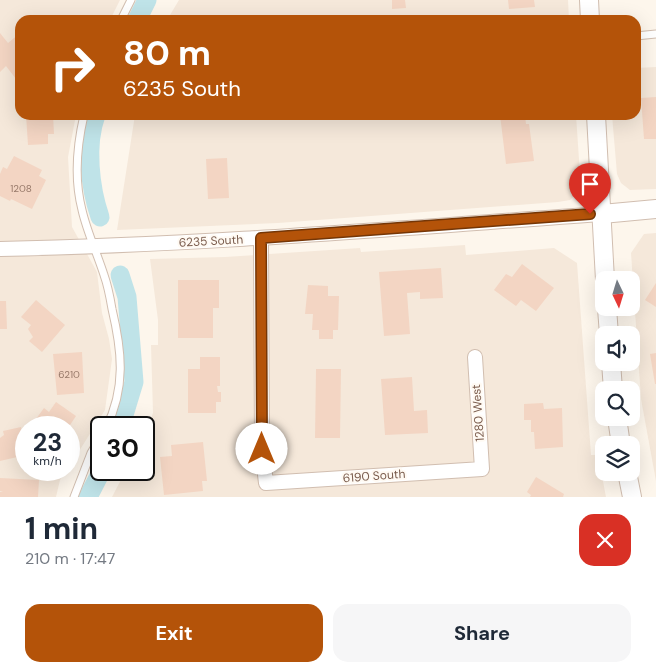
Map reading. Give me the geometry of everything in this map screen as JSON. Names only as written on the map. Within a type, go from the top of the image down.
[{"type":"street","points":[[589,0],[590,15]]},
{"type":"street","points":[[596,120],[605,271]]},
{"type":"street","points":[[602,214],[656,209]]},
{"type":"street","name":"6235 South","points":[[0,249],[93,247],[261,238],[602,214]]},
{"type":"street","name":"6190 South","points":[[261,238],[262,449],[266,483],[482,469]]},
{"type":"street","name":"1280 West","points":[[475,357],[482,469]]},
{"type":"street","points":[[629,481],[632,497]]},
{"type":"lane","points":[[124,15],[131,0]]},
{"type":"lane","points":[[641,36],[656,34]]},
{"type":"lane","points":[[83,120],[78,146],[79,194],[93,247],[105,277],[122,362],[120,388],[112,416]]},
{"type":"lane","points":[[74,497],[90,457]]},
{"type":"shaded area","points":[[0,0],[120,0],[112,15],[15,15],[15,120],[75,120],[68,157],[72,227],[97,272],[102,313],[112,359],[105,410],[101,416],[90,416],[90,434],[80,450],[80,416],[15,416],[15,481],[60,481],[56,497],[0,497]]},
{"type":"shaded area","points":[[179,0],[568,0],[569,15],[170,15]]},
{"type":"shaded area","points":[[656,67],[656,189],[630,190],[621,183],[617,174],[612,120],[641,120],[641,68]]},
{"type":"shaded area","points":[[134,120],[576,120],[581,189],[570,200],[278,223],[117,230]]},
{"type":"shaded area","points":[[656,233],[656,481],[641,399],[639,371],[640,326],[636,326],[635,316],[640,316],[640,271],[632,271],[631,253],[644,234]]},
{"type":"shaded area","points":[[465,245],[466,255],[554,248],[577,263],[591,455],[595,455],[595,481],[603,481],[606,497],[112,497],[120,481],[155,481],[155,416],[152,416],[151,345],[158,345],[158,320],[150,259],[225,257],[360,248],[361,252]]},
{"type":"building","points":[[392,0],[405,0],[406,8],[392,9]]},
{"type":"building","points":[[508,0],[534,0],[535,7],[509,9]]},
{"type":"building","points":[[0,33],[8,43],[15,37],[15,78],[6,66],[0,72]]},
{"type":"building","points":[[656,97],[656,139],[644,139],[641,98]]},
{"type":"building","points":[[26,120],[53,120],[54,134],[48,134],[48,144],[28,145]]},
{"type":"building","points":[[501,120],[526,120],[526,124],[529,124],[534,161],[506,164]]},
{"type":"building","points":[[14,156],[42,170],[39,176],[46,180],[32,209],[0,196],[0,174],[3,167],[7,169]]},
{"type":"building","points":[[227,158],[229,198],[208,199],[206,159]]},
{"type":"building","points":[[522,264],[554,288],[536,311],[521,300],[516,306],[494,290],[506,274],[512,277]]},
{"type":"building","points":[[441,268],[443,298],[420,299],[420,292],[407,293],[410,334],[384,336],[379,272]]},
{"type":"building","points":[[178,280],[219,280],[219,308],[213,308],[213,338],[178,338]]},
{"type":"building","points":[[656,283],[656,307],[645,300]]},
{"type":"building","points":[[308,285],[328,286],[328,296],[339,296],[338,330],[333,330],[333,339],[319,339],[319,330],[312,330],[313,314],[305,314]]},
{"type":"building","points":[[36,300],[65,325],[42,352],[29,341],[33,337],[28,329],[31,325],[21,317]]},
{"type":"building","points":[[0,301],[6,301],[7,329],[0,329]]},
{"type":"building","points":[[82,352],[84,393],[57,395],[53,354]]},
{"type":"building","points":[[656,353],[656,384],[655,384],[650,354]]},
{"type":"building","points":[[200,357],[220,357],[220,386],[217,386],[218,392],[221,392],[221,402],[216,402],[216,413],[188,413],[188,369],[200,369]]},
{"type":"building","points":[[316,369],[341,369],[340,438],[315,438]]},
{"type":"building","points":[[412,377],[414,411],[427,410],[428,433],[385,435],[381,379]]},
{"type":"building","points":[[56,402],[76,416],[38,416],[44,408],[49,412]]},
{"type":"building","points":[[543,403],[544,409],[562,408],[563,447],[535,449],[534,432],[531,432],[531,420],[524,420],[524,404]]},
{"type":"building","points":[[15,428],[15,458],[0,461],[0,438],[4,435],[3,431]]},
{"type":"building","points":[[203,442],[207,481],[202,481],[203,491],[164,495],[160,457],[172,456],[171,445]]},
{"type":"building","points":[[536,477],[564,494],[563,497],[530,497],[531,495],[527,492]]},
{"type":"building","points":[[0,478],[15,479],[15,481],[39,481],[38,497],[0,497],[0,492],[3,491],[0,491]]},
{"type":"waterway","points":[[140,15],[147,0]]},
{"type":"waterway","points":[[95,120],[91,140],[90,166],[91,180],[100,217]]},
{"type":"waterway","points":[[120,275],[127,297],[134,382],[124,416]]},
{"type":"waterway","points":[[88,497],[96,481]]},
{"type":"route","points":[[262,449],[261,238],[590,214]]}]
